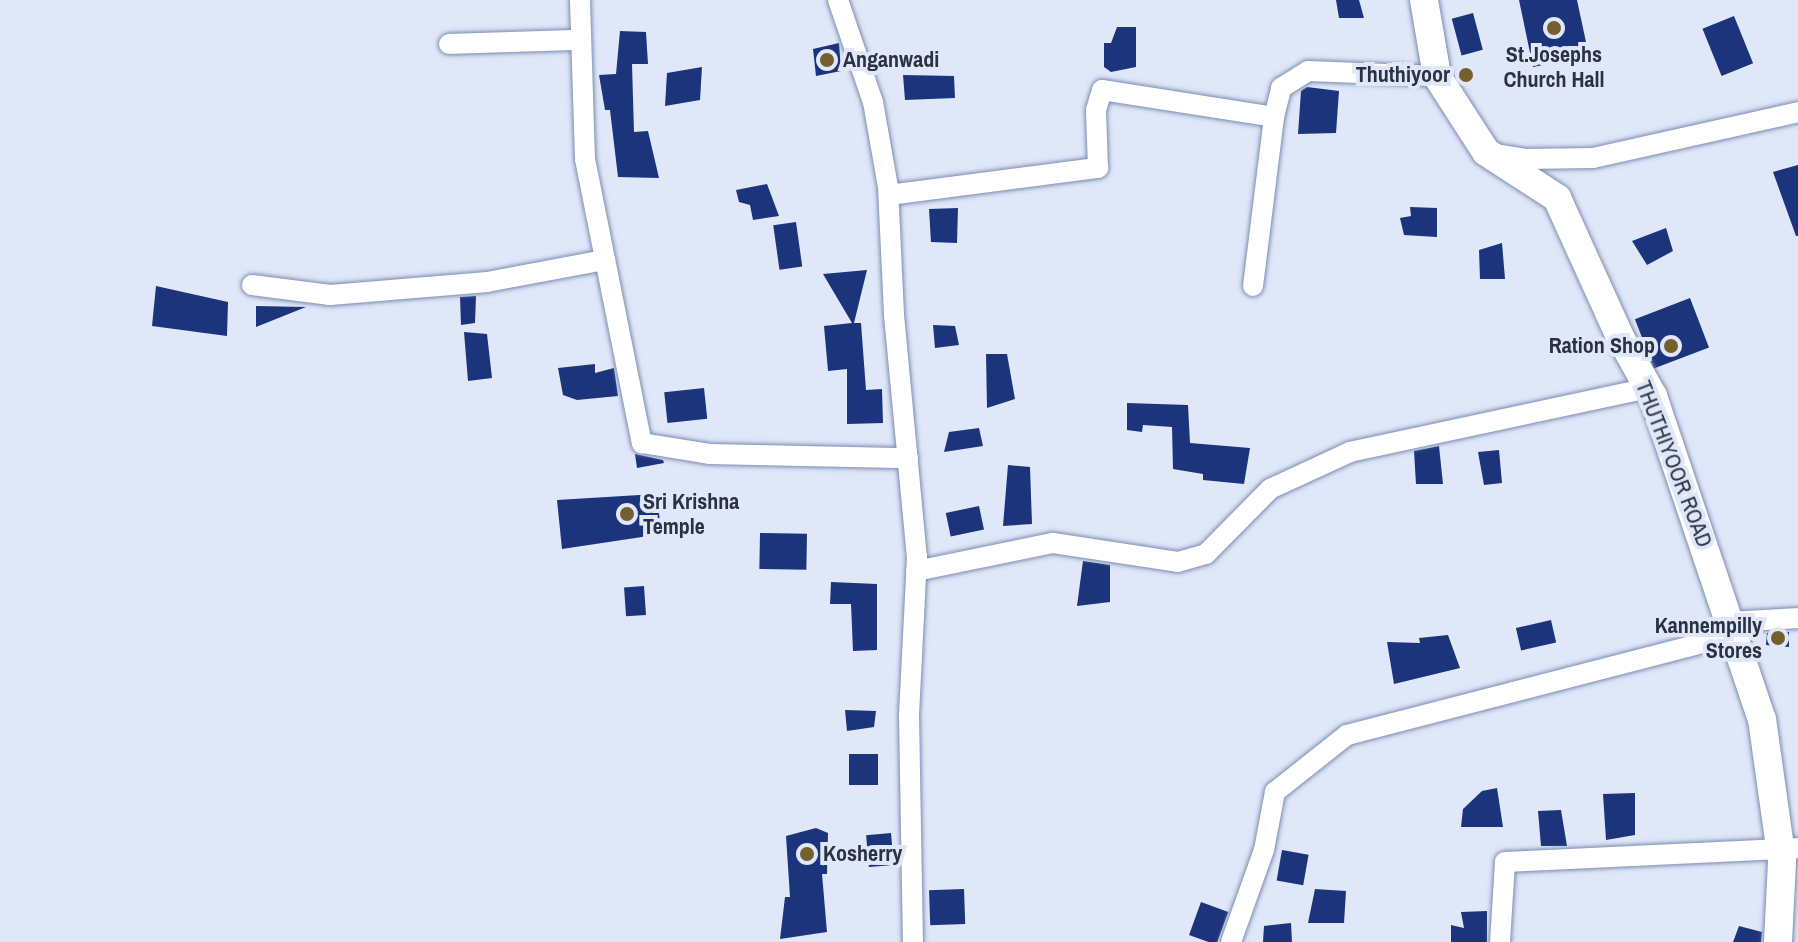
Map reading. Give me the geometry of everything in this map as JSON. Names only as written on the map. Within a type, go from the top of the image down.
[{"type":"main road","name":"THUTHIYOOR ROAD","points":[[1424,0],[1437,76],[1486,152],[1557,198],[1620,337],[1649,388],[1762,719],[1789,849],[1779,942]]},
{"type":"street","points":[[580,0],[585,159],[642,443],[709,454],[908,458]]},
{"type":"street","points":[[838,0],[873,102],[889,195],[916,571],[909,715],[913,942]]},
{"type":"street","points":[[449,44],[579,40]]},
{"type":"street","points":[[1253,286],[1274,117],[1281,88],[1308,71],[1437,76]]},
{"type":"street","points":[[889,195],[1098,168],[1096,110],[1102,90],[1274,117]]},
{"type":"street","points":[[1486,152],[1524,159],[1593,158],[1798,112]]},
{"type":"street","points":[[252,285],[330,295],[487,282],[605,260]]},
{"type":"street","points":[[916,571],[1053,543],[1178,562],[1206,554],[1270,489],[1350,452],[1649,388]]},
{"type":"street","points":[[1231,942],[1264,850],[1275,792],[1347,735],[1733,628],[1798,618]]},
{"type":"street","points":[[1500,942],[1505,862],[1789,849]]},
{"type":"building","points":[[1336,0],[1359,0],[1364,18],[1339,18]]},
{"type":"building","name":"St.Josephs Church Hall","points":[[1519,0],[1577,0],[1589,56],[1533,67]]},
{"type":"building","points":[[1473,13],[1483,50],[1462,55],[1452,19]]},
{"type":"building","points":[[1734,16],[1753,63],[1722,76],[1702,29]]},
{"type":"building","points":[[1117,27],[1136,27],[1136,67],[1111,72],[1104,67],[1104,43],[1111,43]]},
{"type":"building","points":[[620,31],[646,32],[648,64],[632,64],[634,132],[648,131],[659,178],[618,177],[610,110],[605,110],[599,75],[616,74]]},
{"type":"building","name":"Anganwadi","points":[[839,43],[841,71],[816,76],[813,49]]},
{"type":"building","points":[[702,67],[700,100],[665,106],[667,73]]},
{"type":"building","points":[[903,75],[954,76],[955,98],[905,100]]},
{"type":"building","points":[[1307,87],[1339,91],[1336,133],[1298,134],[1301,91]]},
{"type":"building","points":[[1798,165],[1798,236],[1796,236],[1773,172]]},
{"type":"building","points":[[767,184],[779,216],[753,220],[750,205],[739,202],[736,190]]},
{"type":"building","points":[[1410,207],[1437,208],[1437,237],[1404,235],[1400,218],[1411,216]]},
{"type":"building","points":[[958,208],[957,243],[931,242],[929,209]]},
{"type":"building","points":[[796,222],[802,267],[779,270],[773,225]]},
{"type":"building","points":[[1666,228],[1673,251],[1647,265],[1632,241]]},
{"type":"building","points":[[1502,243],[1505,279],[1480,279],[1479,250]]},
{"type":"building","points":[[867,270],[854,323],[861,323],[866,390],[882,389],[883,423],[847,424],[847,369],[828,371],[824,326],[852,323],[823,274]]},
{"type":"building","points":[[156,286],[228,302],[227,336],[152,326]]},
{"type":"building","points":[[476,296],[475,323],[461,325],[460,297]]},
{"type":"building","points":[[1690,298],[1709,347],[1654,369],[1635,319]]},
{"type":"building","points":[[256,306],[306,307],[256,327]]},
{"type":"building","points":[[933,325],[955,326],[959,345],[935,348]]},
{"type":"building","points":[[464,332],[487,334],[492,378],[468,381]]},
{"type":"building","points":[[986,354],[1007,354],[1015,399],[987,408]]},
{"type":"building","points":[[595,364],[595,373],[614,368],[618,396],[577,400],[563,395],[558,368]]},
{"type":"building","points":[[704,388],[707,419],[667,423],[664,392]]},
{"type":"building","points":[[1127,403],[1188,405],[1190,443],[1250,448],[1244,484],[1203,480],[1203,474],[1173,469],[1172,427],[1143,425],[1142,432],[1127,430]]},
{"type":"building","points":[[979,428],[983,446],[944,452],[949,432]]},
{"type":"building","points":[[1439,446],[1443,484],[1416,484],[1414,451]]},
{"type":"building","points":[[1499,450],[1502,483],[1484,485],[1478,452]]},
{"type":"building","points":[[635,454],[663,460],[664,463],[637,468]]},
{"type":"building","points":[[1008,465],[1030,467],[1032,524],[1003,526]]},
{"type":"building","points":[[656,494],[662,534],[562,549],[557,500]]},
{"type":"building","points":[[979,506],[984,529],[951,537],[946,513]]},
{"type":"building","points":[[760,533],[807,534],[806,570],[759,569]]},
{"type":"building","points":[[1083,561],[1110,565],[1110,602],[1077,606]]},
{"type":"building","points":[[831,582],[877,584],[877,650],[853,651],[851,604],[830,604]]},
{"type":"building","points":[[644,586],[646,615],[626,616],[624,587]]},
{"type":"building","points":[[1551,620],[1556,642],[1521,651],[1516,628]]},
{"type":"building","name":"Kannempilly Stores","points":[[1789,632],[1789,647],[1766,645],[1767,633]]},
{"type":"building","points":[[1448,635],[1460,668],[1394,684],[1387,642],[1420,643],[1419,638]]},
{"type":"building","points":[[845,710],[876,711],[874,727],[847,731]]},
{"type":"building","points":[[849,754],[878,754],[878,785],[849,785]]},
{"type":"building","points":[[1497,788],[1503,827],[1461,827],[1463,809],[1482,791]]},
{"type":"building","points":[[1635,793],[1635,835],[1606,840],[1603,794]]},
{"type":"building","points":[[1561,810],[1567,846],[1541,846],[1538,811]]},
{"type":"building","points":[[816,828],[828,833],[827,874],[822,874],[827,932],[780,939],[785,897],[790,897],[786,836]]},
{"type":"building","points":[[891,833],[894,865],[869,867],[866,835]]},
{"type":"building","points":[[1282,850],[1309,855],[1303,885],[1277,881]]},
{"type":"building","points":[[964,889],[965,924],[930,925],[929,890]]},
{"type":"building","points":[[1315,889],[1346,891],[1344,923],[1308,923]]},
{"type":"building","points":[[1201,902],[1228,912],[1217,942],[1189,935]]},
{"type":"building","points":[[1487,911],[1487,942],[1451,942],[1451,925],[1464,928],[1461,912]]},
{"type":"building","points":[[1291,923],[1292,942],[1263,942],[1264,926]]},
{"type":"building","points":[[1739,926],[1762,932],[1761,942],[1733,942]]},
{"type":"place","name":"St.Josephs Church Hall","points":[[1554,28]]},
{"type":"place","name":"Anganwadi","points":[[827,60]]},
{"type":"place","name":"Thuthiyoor","points":[[1466,75]]},
{"type":"place","name":"Ration Shop","points":[[1671,346]]},
{"type":"place","name":"Sri Krishna Temple","points":[[627,514]]},
{"type":"place","name":"Kannempilly Stores","points":[[1778,638]]},
{"type":"place","name":"Kosherry","points":[[807,854]]}]
